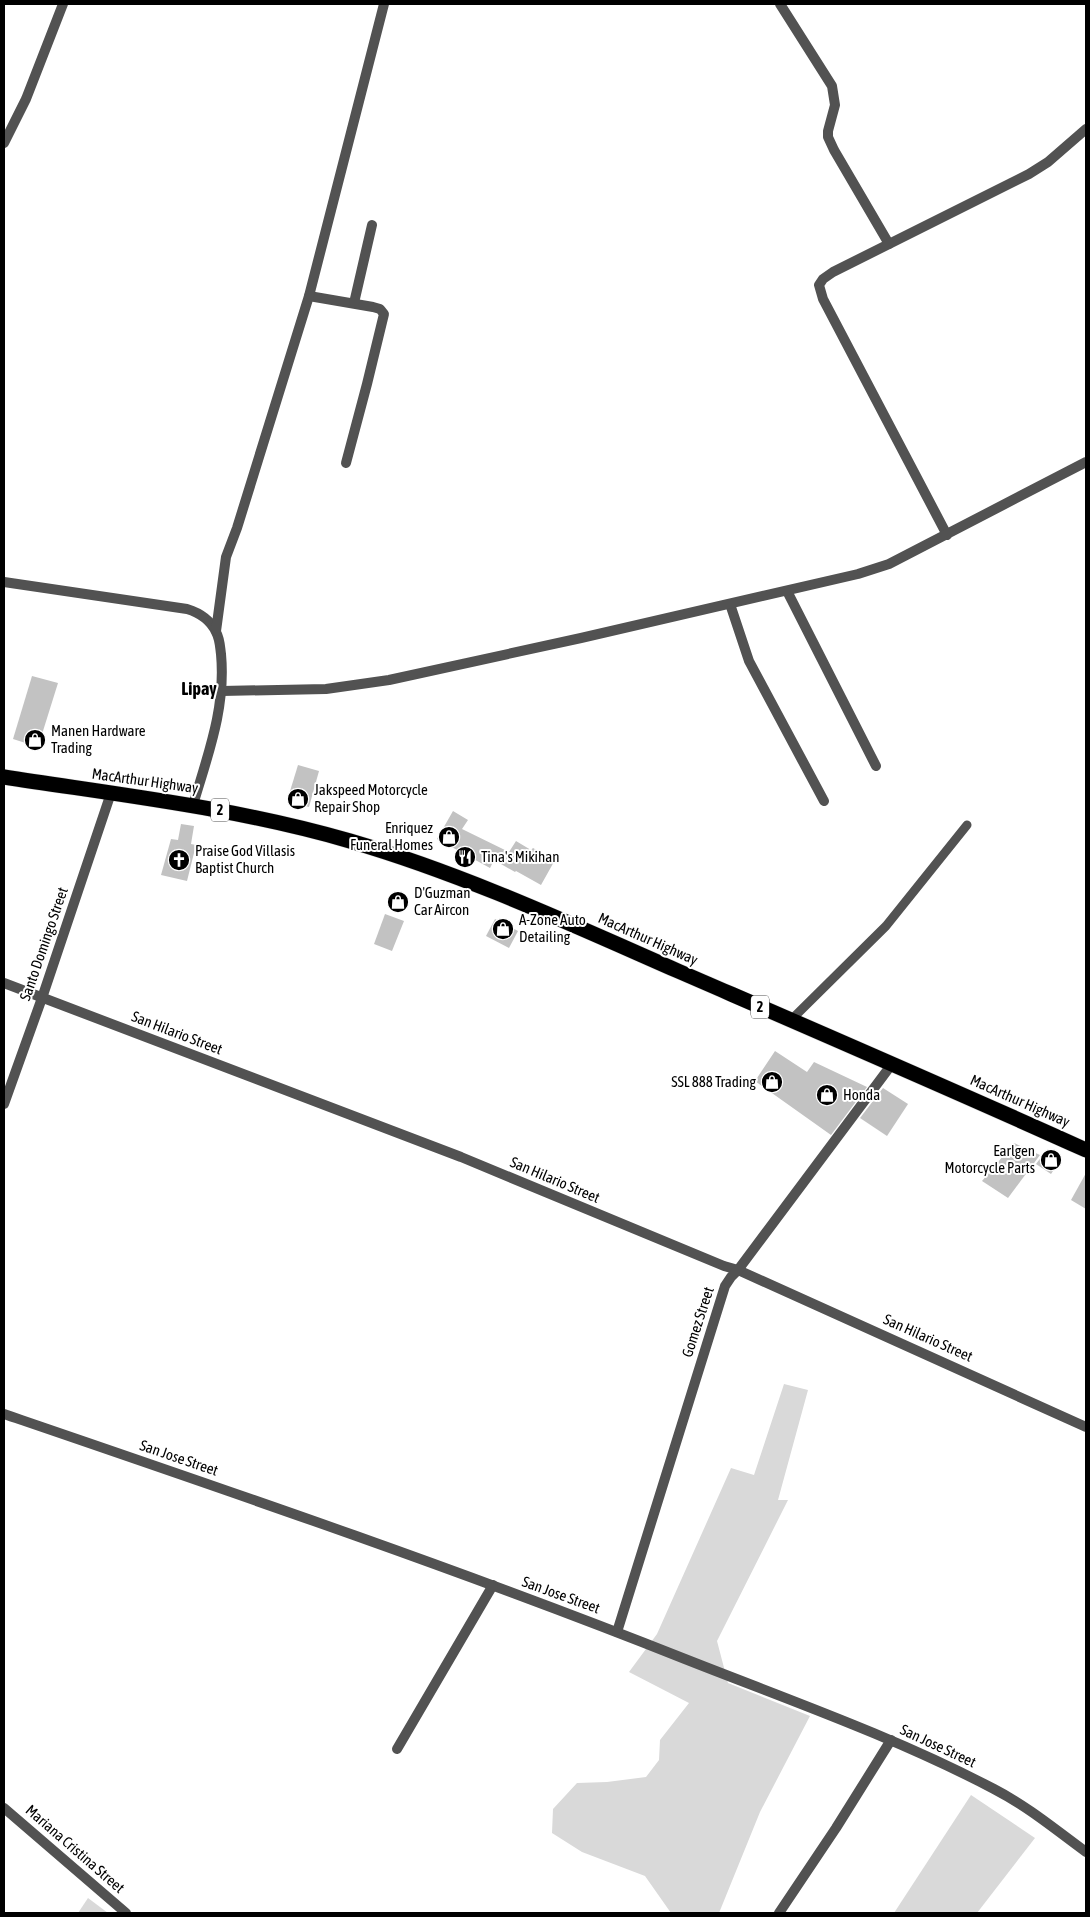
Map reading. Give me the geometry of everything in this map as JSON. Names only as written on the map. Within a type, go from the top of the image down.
[{"type":"highway","name":"MacArthur Highway","points":[[4,777],[193,805],[344,839],[431,869],[572,925],[1086,1150]]},
{"type":"street","points":[[4,143],[26,98],[62,4]]},
{"type":"street","points":[[216,631],[226,557],[237,528],[308,296],[384,4]]},
{"type":"street","points":[[780,4],[832,86],[835,105],[828,137],[889,244]]},
{"type":"street","points":[[947,535],[819,290],[823,279],[833,272],[1029,174],[1048,162],[1086,129]]},
{"type":"street","points":[[354,303],[372,225]]},
{"type":"street","points":[[308,296],[380,309],[384,317],[346,463]]},
{"type":"street","points":[[222,691],[326,689],[389,680],[858,574],[889,564],[1086,462]]},
{"type":"street","points":[[4,582],[187,609],[200,613],[216,631],[219,638],[222,691],[216,728],[193,805]]},
{"type":"street","points":[[787,591],[876,766]]},
{"type":"street","points":[[730,604],[749,662],[824,801]]},
{"type":"street","name":"Santo Domingo Street","points":[[4,1104],[111,793]]},
{"type":"street","name":"San Hilario Street","points":[[4,983],[461,1157],[724,1266],[738,1270],[1086,1427]]},
{"type":"street","name":"Gomez Street","points":[[617,1632],[725,1286],[892,1064]]},
{"type":"street","name":"San Jose Street","points":[[4,1414],[349,1532],[617,1632],[890,1740],[996,1790],[1029,1810],[1086,1852]]},
{"type":"street","points":[[397,1749],[493,1586]]},
{"type":"street","points":[[779,1913],[836,1828],[890,1740]]},
{"type":"street","name":"Mariana Cristina Street","points":[[4,1808],[126,1913]]},
{"type":"lane","points":[[791,1020],[886,926],[967,825]]},
{"type":"shaded area","points":[[784,1384],[808,1390],[778,1500],[788,1500],[717,1641],[728,1683],[810,1716],[760,1812],[719,1913],[671,1913],[645,1876],[582,1852],[552,1833],[553,1809],[577,1783],[607,1782],[646,1777],[659,1760],[660,1740],[689,1703],[629,1672],[657,1634],[731,1468],[754,1475]]},
{"type":"shaded area","points":[[971,1795],[1035,1838],[977,1913],[894,1913]]},
{"type":"shaded area","points":[[88,1898],[108,1913],[78,1913]]},
{"type":"building","points":[[32,676],[58,683],[38,747],[13,739]]},
{"type":"building","points":[[298,765],[319,771],[309,807],[287,801]]},
{"type":"building","points":[[453,811],[468,820],[462,829],[509,852],[516,841],[531,850],[533,848],[555,860],[541,885],[494,860],[490,868],[437,839]]},
{"type":"building","name":"Praise God Villasis Baptist Church","points":[[181,824],[194,826],[191,844],[196,845],[187,881],[161,875],[171,839],[178,840]]},
{"type":"building","points":[[385,914],[404,921],[392,951],[374,944]]},
{"type":"building","points":[[495,919],[518,931],[509,948],[486,936]]},
{"type":"building","name":"Honda","points":[[775,1051],[807,1072],[814,1062],[867,1087],[831,1135],[755,1081]]},
{"type":"building","points":[[883,1088],[908,1104],[887,1136],[860,1118]]},
{"type":"building","points":[[1014,1143],[1040,1155],[1008,1198],[982,1181]]},
{"type":"building","points":[[1045,1152],[1059,1162],[1051,1174],[1036,1164]]},
{"type":"building","points":[[1086,1173],[1086,1209],[1071,1200]]},
{"type":"place","name":"Manen Hardware Trading","points":[[35,740]]},
{"type":"place","name":"Jakspeed Motorcycle Repair Shop","points":[[298,799]]},
{"type":"place","name":"Enriquez Funeral Homes","points":[[449,837]]},
{"type":"place","name":"Tina's Mikihan","points":[[465,857]]},
{"type":"place","name":"Praise God Villasis Baptist Church","points":[[179,860]]},
{"type":"place","name":"D'Guzman Car Aircon","points":[[398,902]]},
{"type":"place","name":"A-Zone Auto Detailing","points":[[503,929]]},
{"type":"place","name":"SSL 888 Trading","points":[[772,1082]]},
{"type":"place","name":"Honda","points":[[827,1095]]},
{"type":"place","name":"Earlgen Motorcycle Parts","points":[[1051,1160]]},
{"type":"district","name":"Lipay","points":[[199,689]]}]
